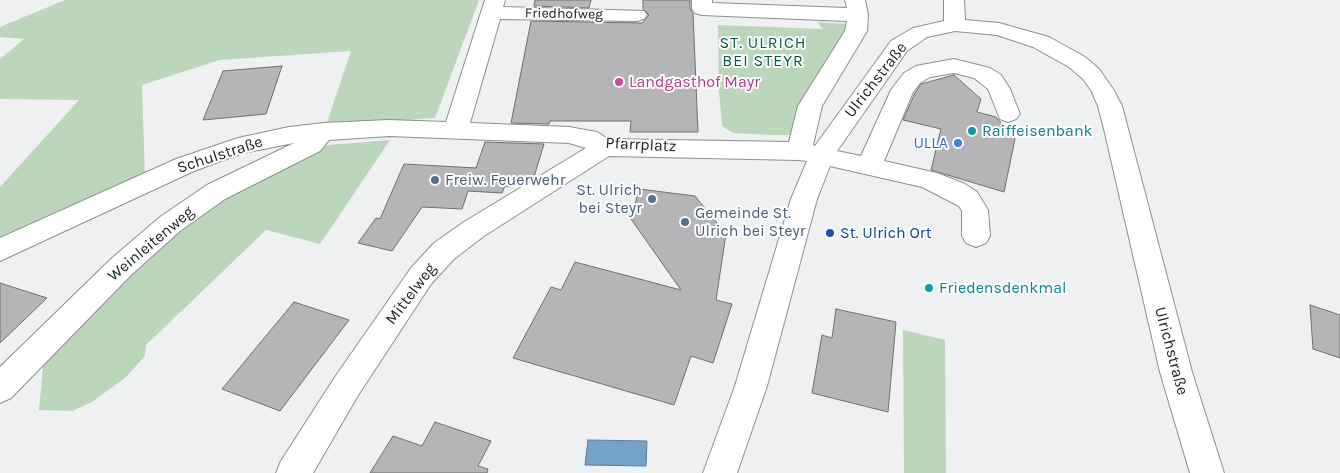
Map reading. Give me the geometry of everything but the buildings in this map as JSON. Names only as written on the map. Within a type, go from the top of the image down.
[{"type":"street","points":[[702,0],[702,9],[856,8],[856,31],[848,47],[810,106],[810,153]]},
{"type":"street","name":"Friedhofweg","points":[[456,130],[493,7],[637,14]]},
{"type":"street","name":"Ulrichstraße","points":[[720,473],[751,386],[804,200],[810,153],[841,125],[899,46],[954,12],[1041,42],[1077,62],[1091,74],[1102,90],[1110,106],[1176,372],[1207,473]]},
{"type":"street","points":[[870,165],[902,90],[912,78],[924,71],[954,66],[982,73],[993,80],[999,89],[1008,114]]},
{"type":"street","name":"Schulstraße","points":[[0,250],[185,165],[238,146],[289,135],[324,131],[389,128],[456,130]]},
{"type":"street","name":"Pfarrplatz","points":[[456,130],[569,134],[588,138],[604,146],[810,153],[870,165],[928,179],[956,191],[968,199],[975,210],[976,236]]},
{"type":"street","name":"Weinleitenweg","points":[[0,388],[120,266],[170,224],[216,192],[311,145],[324,131]]},
{"type":"street","name":"Mittelweg","points":[[293,473],[346,387],[421,276],[444,251],[474,228],[582,162],[604,146]]},
{"type":"green space","points":[[65,0],[479,0],[435,118],[326,125],[351,51],[220,60],[142,85],[145,177],[0,244],[0,187],[79,100],[0,99],[0,59],[24,39],[0,37],[0,27]]},
{"type":"green space","points":[[817,22],[847,24],[848,28],[796,130],[790,135],[733,133],[722,126],[719,90],[718,25],[823,29]]},
{"type":"green space","points":[[390,140],[320,244],[266,230],[146,345],[145,356],[125,378],[92,402],[72,411],[39,410],[43,366],[101,300],[178,224],[309,151],[329,145]]},
{"type":"green space","points":[[903,330],[945,340],[946,473],[904,473]]},
{"type":"water","points":[[588,440],[647,441],[646,466],[585,465]]},
{"type":"place","name":"Landgasthof Mayr","points":[[619,82]]},
{"type":"place","name":"Raiffeisenbank","points":[[972,131]]},
{"type":"place","name":"ULLA","points":[[958,143]]},
{"type":"place","name":"Freiw. Feuerwehr","points":[[435,180]]},
{"type":"place","name":"St. Ulrich bei Steyr","points":[[652,199]]},
{"type":"place","name":"Gemeinde St. Ulrich bei Steyr","points":[[685,222]]},
{"type":"place","name":"St. Ulrich Ort","points":[[830,233]]},
{"type":"place","name":"Friedensdenkmal","points":[[929,288]]},
{"type":"district","name":"ST. ULRICH BEI STEYR","points":[[763,52]]}]
